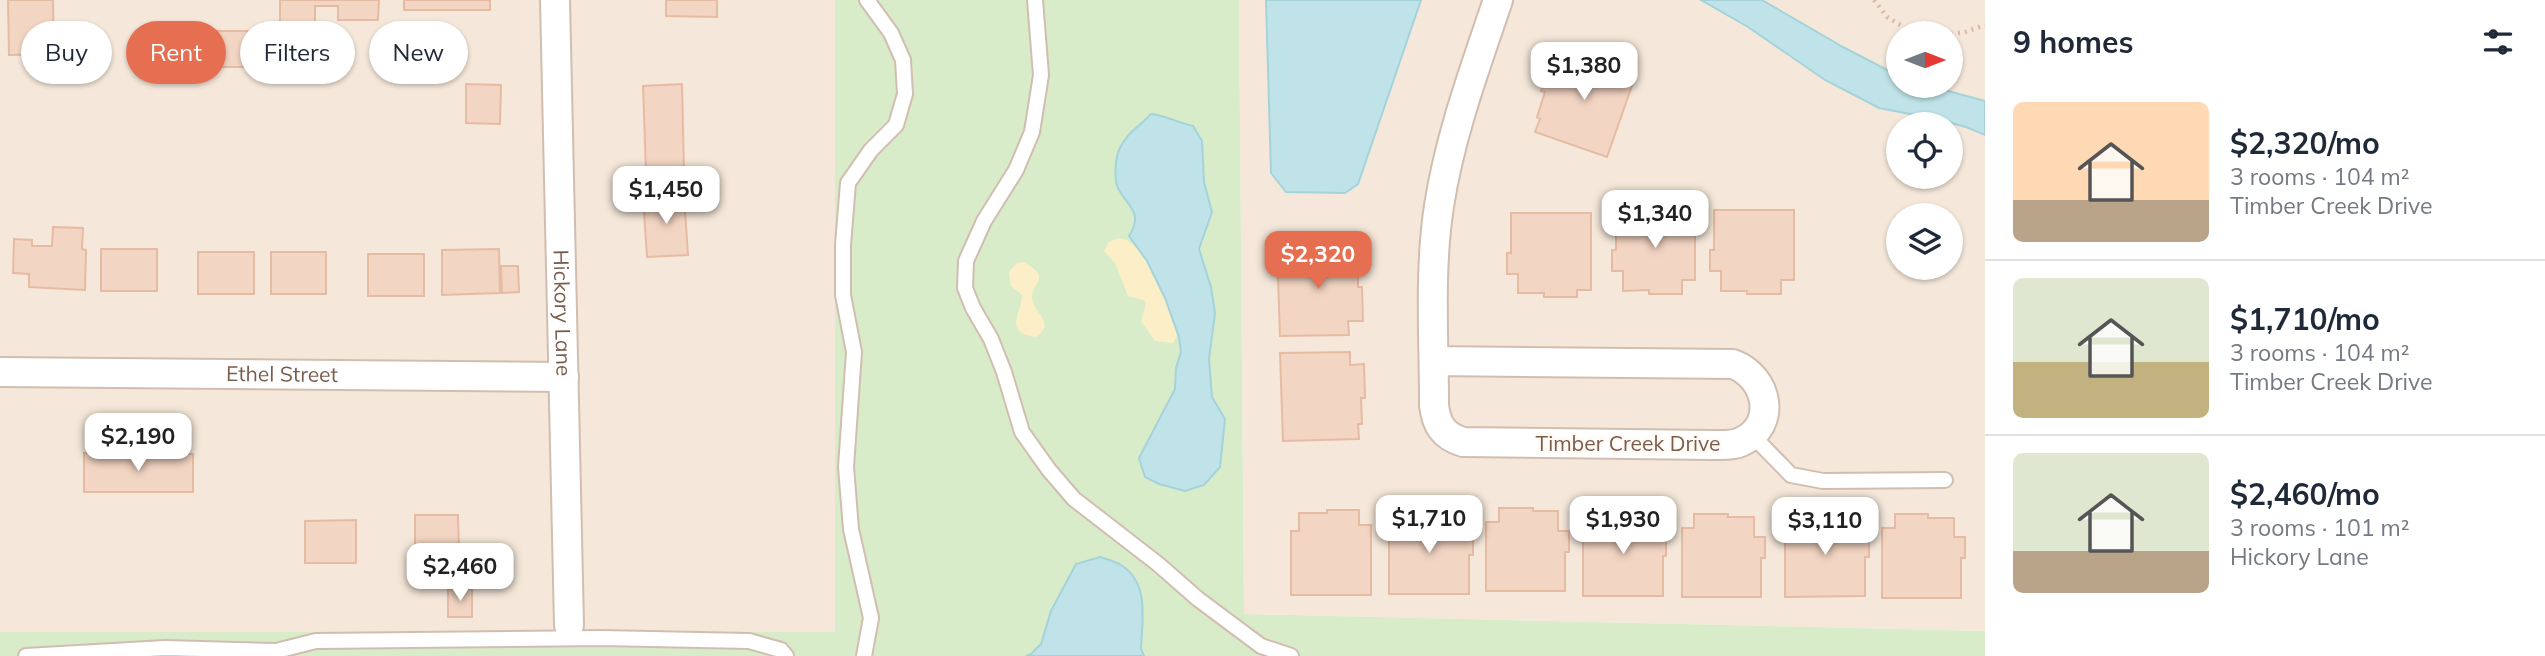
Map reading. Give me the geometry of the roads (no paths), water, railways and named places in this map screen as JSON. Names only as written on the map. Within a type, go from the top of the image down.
[{"type":"street","name":"Hickory Lane","points":[[555,0],[569,625]]},
{"type":"street","name":"Timber Creek Drive","points":[[1434,361],[1733,364],[1745,369],[1757,380],[1763,394],[1763,415],[1751,434],[1740,442],[1724,445],[1463,443],[1443,432],[1436,420],[1434,361],[1433,265],[1438,207],[1454,131],[1499,0]]},
{"type":"street","name":"Ethel Street","points":[[0,372],[564,377]]},
{"type":"lane","points":[[864,656],[871,618],[851,529],[847,480],[854,352],[843,295],[843,245],[848,183],[871,150],[896,125],[905,94],[903,60],[891,33],[867,0]]},
{"type":"lane","points":[[1035,0],[1041,75],[1032,132],[1016,170],[984,220],[967,261],[965,288],[996,350],[1015,402],[1022,432],[1074,499],[1261,646],[1291,656]]},
{"type":"lane","points":[[1751,434],[1791,475],[1823,481],[1945,480]]},
{"type":"lane","points":[[26,656],[165,648],[276,651],[316,641],[601,638],[749,641],[781,650],[786,656]]},
{"type":"water","points":[[1266,0],[1421,0],[1358,184],[1345,193],[1286,192],[1271,173]]},
{"type":"water","points":[[1701,0],[1762,0],[1886,69],[1886,98],[1964,98],[1964,95],[1985,101],[1985,135],[1963,126],[1963,112],[1900,112],[1879,108],[1825,80],[1748,27]]},
{"type":"water","points":[[1151,114],[1193,126],[1202,141],[1204,182],[1212,212],[1199,249],[1211,287],[1215,313],[1209,359],[1212,397],[1225,419],[1220,467],[1204,485],[1185,491],[1145,477],[1139,458],[1175,389],[1176,368],[1181,352],[1179,337],[1165,298],[1147,261],[1129,236],[1135,216],[1116,180],[1117,159],[1122,144]]},
{"type":"water","points":[[1100,557],[1121,565],[1136,582],[1142,603],[1141,649],[1144,656],[1026,656],[1041,644],[1051,611],[1076,564]]}]
